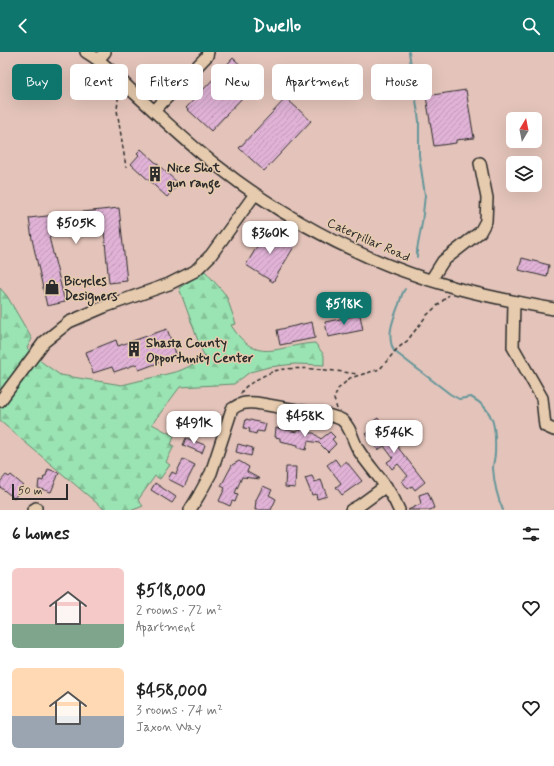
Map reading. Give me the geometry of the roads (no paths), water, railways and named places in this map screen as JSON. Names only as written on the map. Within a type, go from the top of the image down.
[{"type":"street","name":"Caterpillar Road","points":[[86,52],[102,56],[120,80],[215,165],[255,194],[288,215],[344,245],[388,265],[455,288],[514,302],[554,309]]},
{"type":"street","points":[[154,111],[207,56],[208,52]]},
{"type":"street","points":[[431,280],[443,261],[480,232],[486,220],[486,198],[480,163]]},
{"type":"street","points":[[0,401],[44,342],[69,322],[97,310],[172,283],[195,271],[211,255],[255,194]]},
{"type":"street","points":[[514,302],[513,347],[542,398],[545,426],[554,430]]},
{"type":"street","points":[[190,510],[200,495],[211,473],[232,409],[241,398],[336,417],[342,420],[359,450],[386,486],[399,510]]},
{"type":"street","points":[[351,510],[386,486]]},
{"type":"waterway","points":[[409,52],[419,121],[419,155],[425,195],[417,257]]},
{"type":"waterway","points":[[405,289],[390,333],[394,351],[450,394],[459,399],[471,397],[485,408],[492,420],[494,428],[494,479],[497,495],[503,510]]},
{"type":"place","name":"Nice Shot gun range","points":[[155,174]]},
{"type":"place","name":"Bicycles Designers","points":[[52,287]]},
{"type":"place","name":"Shasta County Opportunity Center","points":[[134,349]]}]
